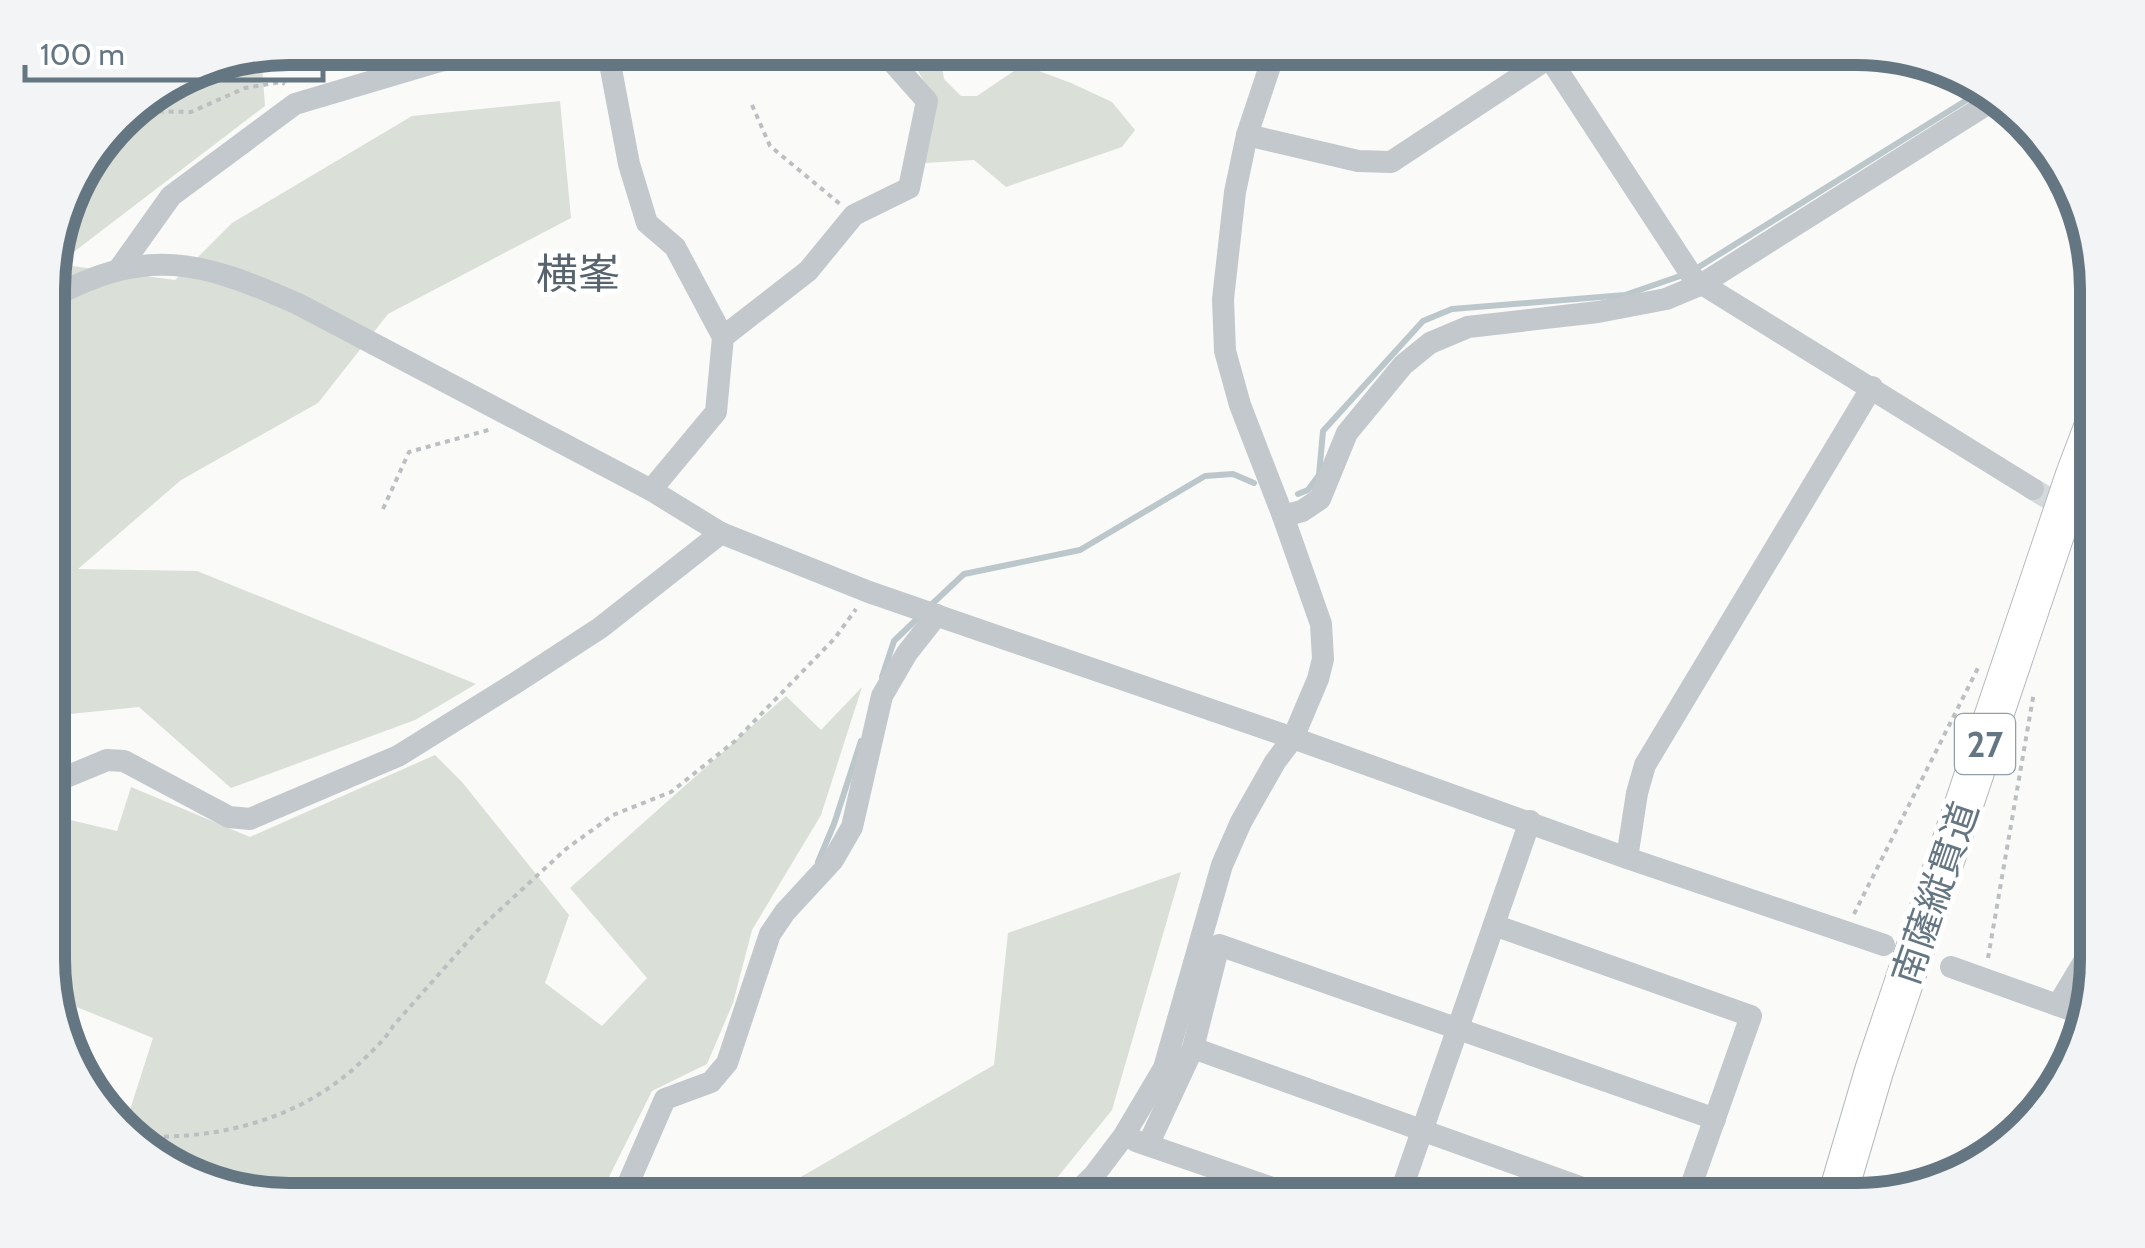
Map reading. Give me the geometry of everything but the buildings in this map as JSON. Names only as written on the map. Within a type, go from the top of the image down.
[{"type":"main road","name":"南薩縦貫道","points":[[1841,1183],[1874,1071],[2023,678],[2080,461]]},
{"type":"street","points":[[119,269],[170,196],[296,104],[426,65]]},
{"type":"street","points":[[610,65],[630,164],[647,223],[676,247],[724,337],[716,412],[652,490]]},
{"type":"street","points":[[724,337],[808,271],[854,214],[909,188],[927,102],[895,65]]},
{"type":"street","points":[[1086,1183],[1123,1137],[1164,1068],[1222,865],[1240,822],[1293,738],[1324,659],[1321,624],[1240,405],[1225,350],[1223,299],[1235,192],[1247,136],[1270,65]]},
{"type":"street","points":[[1247,136],[1358,161],[1391,162],[1532,65]]},
{"type":"street","points":[[1561,65],[1694,277],[2033,490]]},
{"type":"street","points":[[1284,516],[1302,511],[1320,499],[1346,433],[1403,365],[1430,342],[1468,327],[1598,312],[1666,299],[1694,277],[1984,105]]},
{"type":"street","points":[[65,292],[119,269],[160,264],[197,266],[258,286],[652,490],[721,533],[869,592],[1884,945]]},
{"type":"street","points":[[1627,858],[1645,765],[1872,388]]},
{"type":"street","points":[[65,778],[108,760],[124,761],[229,817],[250,819],[398,756],[600,628],[721,533]]},
{"type":"street","points":[[628,1183],[665,1100],[712,1082],[727,1063],[770,934],[785,912],[834,860],[852,827],[882,696],[928,611]]},
{"type":"street","points":[[1404,1183],[1530,822]]},
{"type":"street","points":[[1494,925],[1751,1016],[1692,1183]]},
{"type":"street","points":[[1148,1144],[1194,1048],[1219,945],[1715,1119]]},
{"type":"street","points":[[1950,967],[2074,1010]]},
{"type":"street","points":[[2058,1004],[2080,968]]},
{"type":"street","points":[[1194,1048],[1569,1183]]},
{"type":"street","points":[[1123,1137],[1259,1183]]},
{"type":"path","points":[[153,111],[190,112],[246,88],[281,82],[310,99]]},
{"type":"path","points":[[752,105],[770,146],[854,214]]},
{"type":"path","points":[[383,509],[409,452],[520,421]]},
{"type":"path","points":[[152,1136],[198,1136],[262,1123],[316,1097],[346,1077],[387,1036],[478,930],[566,849],[613,815],[671,792],[735,741],[835,638],[869,592]]},
{"type":"path","points":[[1846,932],[1985,654],[2023,678],[1984,978]]},
{"type":"shaded area","points":[[915,65],[942,65],[944,79],[961,96],[977,96],[1023,65],[1112,102],[1135,130],[1122,147],[1006,187],[974,160],[925,163],[925,83]]},
{"type":"shaded area","points":[[259,67],[262,67],[265,106],[67,257],[77,217],[95,177],[120,141],[141,120],[190,88]]},
{"type":"shaded area","points":[[560,101],[571,218],[388,314],[318,403],[181,480],[78,569],[197,571],[476,684],[415,720],[231,788],[139,707],[65,714],[67,265],[175,280],[232,223],[412,116]]},
{"type":"shaded area","points":[[862,687],[821,815],[752,930],[733,1003],[707,1064],[652,1091],[606,1183],[289,1183],[259,1181],[203,1166],[164,1145],[128,1115],[153,1038],[69,1004],[65,959],[65,819],[117,831],[131,787],[250,837],[435,755],[462,782],[569,915],[545,983],[602,1026],[647,978],[570,888],[786,696],[821,730]]},
{"type":"shaded area","points":[[1181,872],[1112,1110],[1053,1183],[790,1183],[994,1065],[1008,933]]},
{"type":"waterway","points":[[1694,270],[1971,97]]},
{"type":"waterway","points":[[1298,494],[1308,490],[1319,475],[1323,431],[1423,321],[1452,309],[1625,295],[1683,275]]},
{"type":"waterway","points":[[931,605],[964,574],[1080,550],[1205,476],[1233,474],[1254,483]]},
{"type":"waterway","points":[[882,677],[894,641],[919,617]]},
{"type":"waterway","points":[[818,862],[861,741]]},
{"type":"tunnel","points":[[2033,489],[2080,518]]},
{"type":"district","name":"横峯","points":[[578,274]]}]
